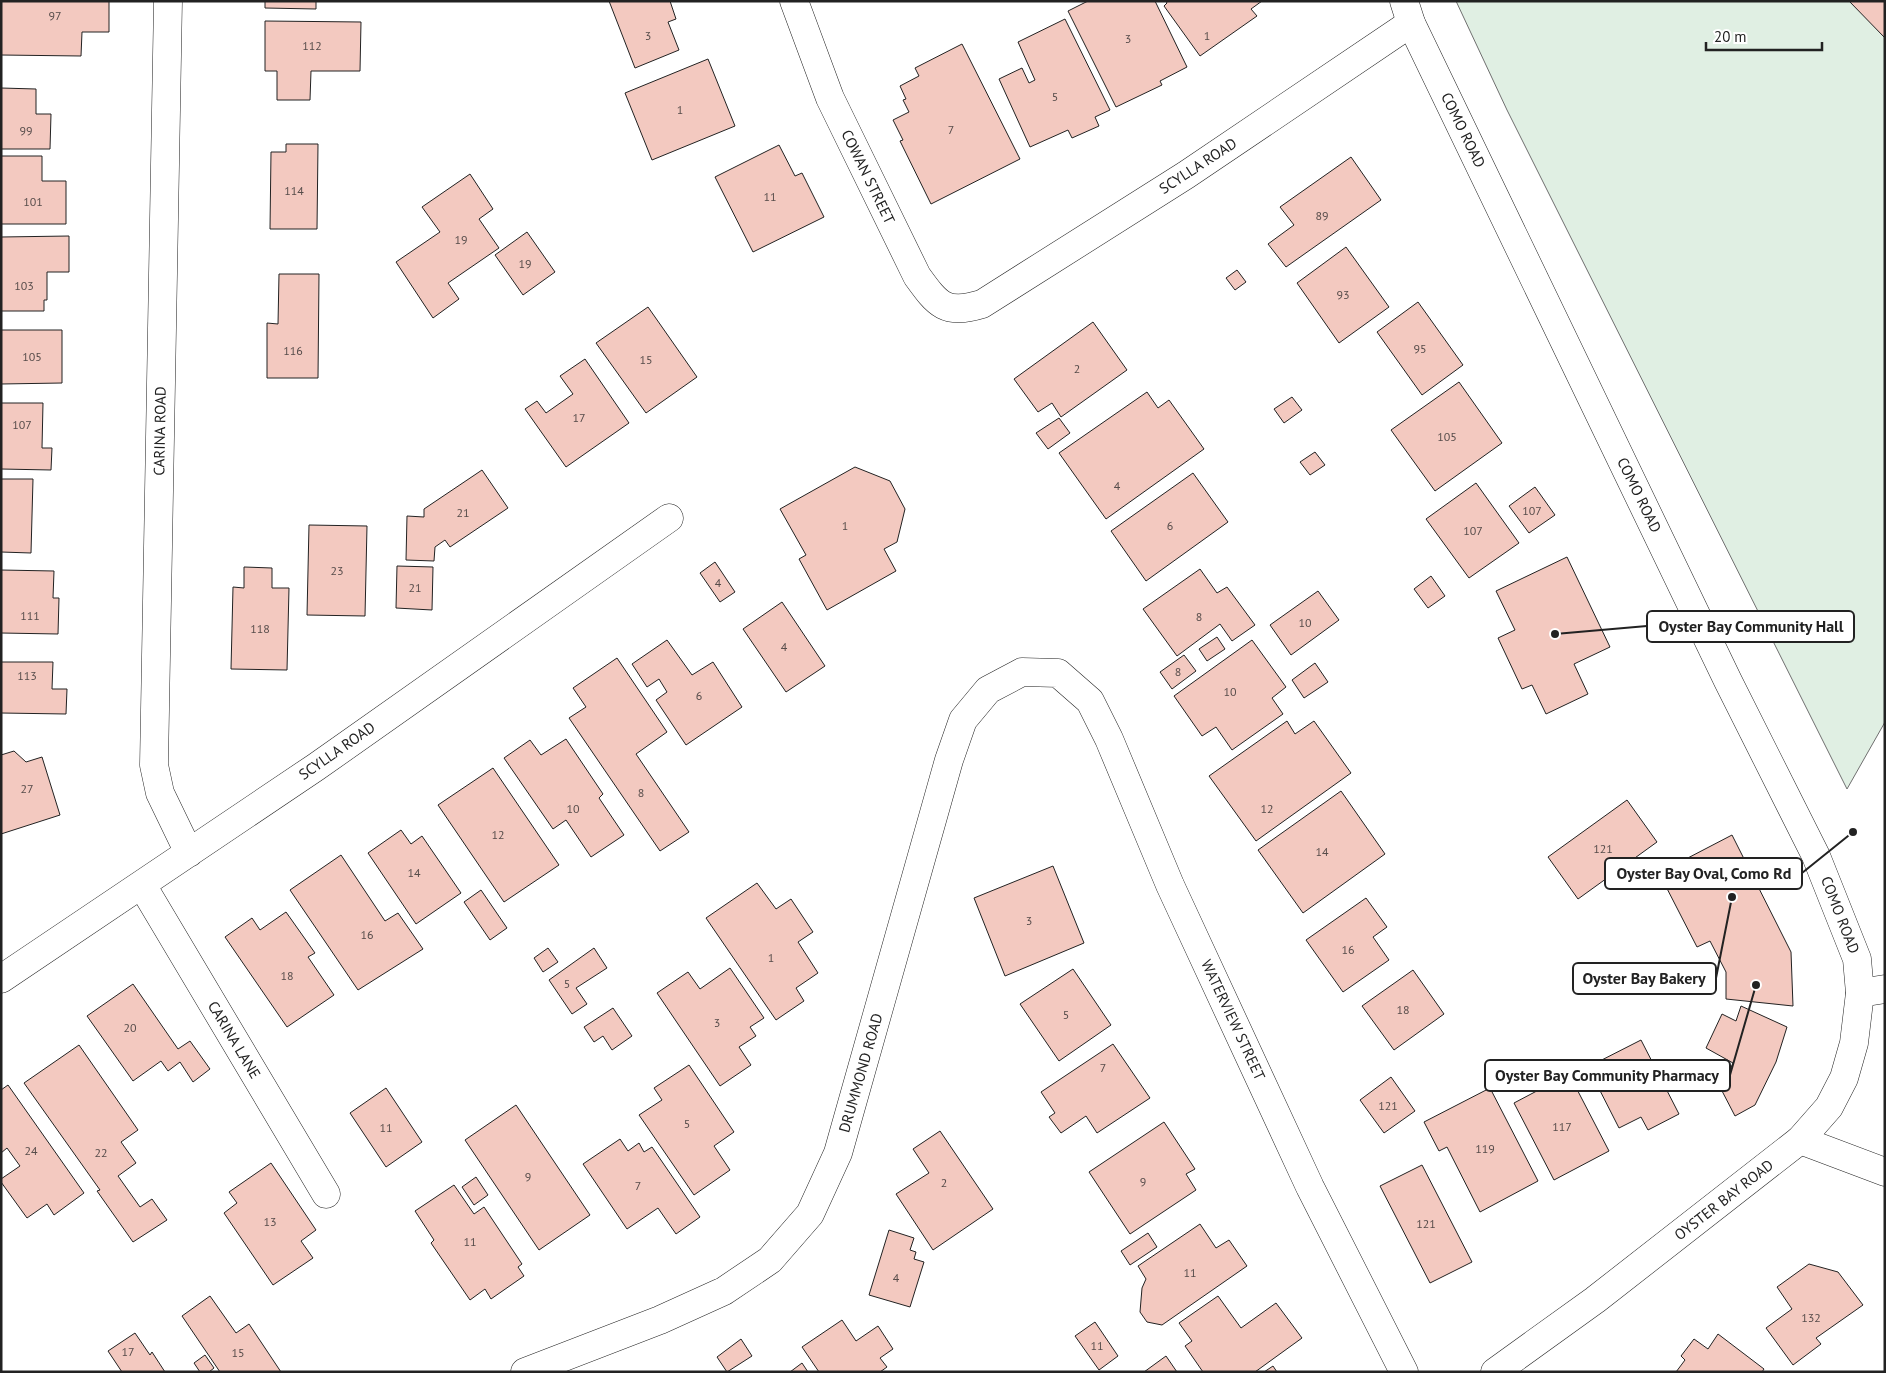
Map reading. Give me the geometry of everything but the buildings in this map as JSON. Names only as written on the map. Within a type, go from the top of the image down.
[{"type":"street","name":"CARINA ROAD","points":[[168,1],[154,765],[160,793],[189,853]]},
{"type":"street","name":"COWAN STREET","points":[[794,1],[830,98],[916,276],[930,294],[944,307],[962,310],[982,304]]},
{"type":"street","name":"SCYLLA ROAD","points":[[982,304],[1186,175],[1408,12]]},
{"type":"street","name":"COMO ROAD","points":[[1408,12],[1728,681],[1816,856],[1857,959],[1872,991]]},
{"type":"street","name":"SCYLLA ROAD","points":[[1,979],[316,767],[669,518]]},
{"type":"street","name":"DRUMMOND ROAD","points":[[525,1372],[660,1320],[724,1291],[770,1260],[810,1214],[838,1153],[946,770],[963,720],[988,690],[1022,672],[1058,673]]},
{"type":"street","name":"WATERVIEW STREET","points":[[1058,673],[1090,701],[1110,738],[1170,885],[1310,1187],[1404,1372]]},
{"type":"street","name":"CARINA LANE","points":[[142,885],[326,1194]]},
{"type":"street","name":"OYSTER BAY ROAD","points":[[1496,1372],[1595,1300],[1800,1140],[1829,1107],[1844,1078],[1872,991]]},
{"type":"street","points":[[1800,1140],[1885,1172]]},
{"type":"green space","points":[[1456,1],[1885,1],[1885,722],[1847,789],[1507,110]]},
{"type":"place","name":"Oyster Bay Community Hall","points":[[1555,634]]},
{"type":"place","name":"Oyster Bay Oval, Como Rd","points":[[1853,832]]},
{"type":"place","name":"Oyster Bay Bakery","points":[[1732,897]]},
{"type":"place","name":"Oyster Bay Community Pharmacy","points":[[1756,985]]}]
